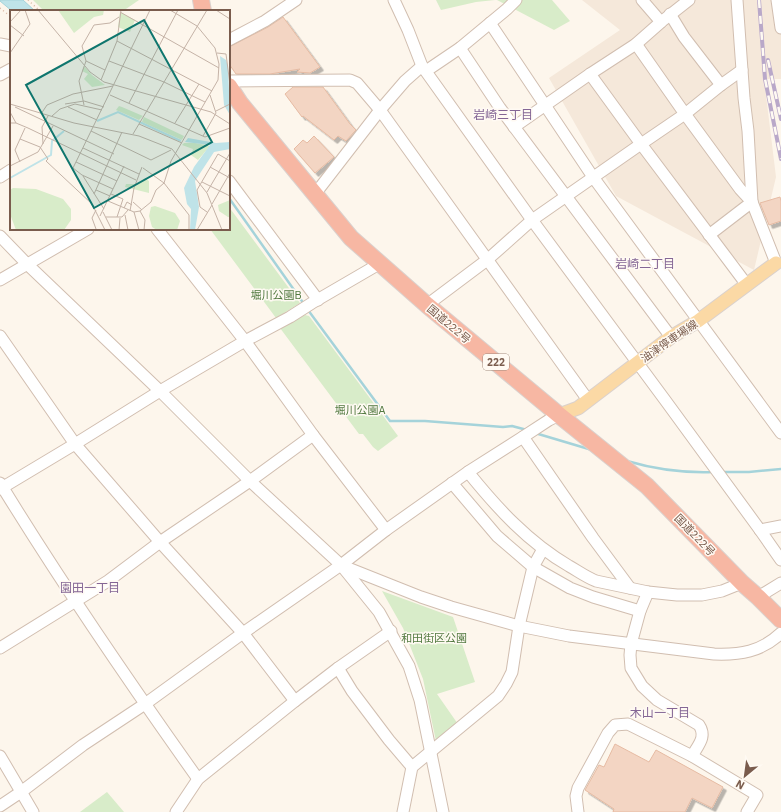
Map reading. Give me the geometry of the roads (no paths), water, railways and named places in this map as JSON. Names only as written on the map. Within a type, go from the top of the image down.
[{"type":"highway","points":[[201,0],[203,10]]},
{"type":"highway","name":"国道222号","points":[[230,88],[240,103],[351,238],[427,305],[559,415],[648,486],[742,583],[781,620]]},
{"type":"main road","name":"油津停車場線","points":[[559,415],[578,408],[671,338],[698,321],[747,286],[776,263]]},
{"type":"street","points":[[230,39],[265,21],[296,0]]},
{"type":"street","points":[[394,0],[424,69],[532,220],[781,560]]},
{"type":"street","points":[[315,194],[380,110],[405,81],[460,48],[516,0]]},
{"type":"street","points":[[642,0],[661,22]]},
{"type":"street","points":[[514,127],[636,44],[670,14],[689,0]]},
{"type":"street","points":[[737,0],[744,98],[748,131],[752,202],[776,263]]},
{"type":"street","points":[[778,0],[781,28]]},
{"type":"street","points":[[670,14],[684,37],[721,85]]},
{"type":"street","points":[[490,23],[593,177],[781,433]]},
{"type":"street","points":[[0,44],[10,46]]},
{"type":"street","points":[[636,44],[740,189],[752,202]]},
{"type":"street","points":[[460,48],[500,108],[671,338]]},
{"type":"street","points":[[0,75],[10,70]]},
{"type":"street","points":[[427,305],[487,260],[532,220],[685,114],[742,70]]},
{"type":"street","points":[[590,74],[747,286]]},
{"type":"street","points":[[230,81],[350,80],[357,83],[380,110],[588,400]]},
{"type":"street","points":[[0,177],[10,171]]},
{"type":"street","points":[[230,182],[315,301]]},
{"type":"street","points":[[709,235],[752,202]]},
{"type":"street","points":[[0,280],[86,230]]},
{"type":"street","points":[[158,230],[245,341],[313,435],[386,530]]},
{"type":"street","points":[[0,236],[27,264],[160,391],[250,481],[341,565],[379,612],[409,666],[420,700],[443,812]]},
{"type":"street","points":[[198,779],[75,602],[1,487],[75,444],[160,391],[245,341],[290,317],[379,264]]},
{"type":"street","points":[[0,336],[75,444],[160,542],[243,633],[295,702]]},
{"type":"street","points":[[0,806],[83,745],[145,704],[243,633],[341,565],[386,530],[452,483],[559,415]]},
{"type":"street","points":[[0,648],[108,580],[313,435]]},
{"type":"street","points":[[523,437],[593,538],[630,588]]},
{"type":"street","points":[[468,472],[490,499],[533,541],[558,560],[596,581],[648,592],[677,595],[702,595],[722,591],[742,583]]},
{"type":"street","points":[[452,483],[497,536],[533,567],[570,588],[593,597],[640,611]]},
{"type":"street","points":[[760,530],[781,526]]},
{"type":"street","points":[[403,812],[412,767],[498,696],[506,684],[512,672],[519,626],[533,567],[543,549]]},
{"type":"street","points":[[341,565],[421,597],[451,607],[519,626],[569,636],[714,654],[732,654],[756,649],[769,643],[781,633]]},
{"type":"street","points":[[758,597],[781,583]]},
{"type":"street","points":[[648,592],[640,611],[631,644],[631,668],[642,686],[657,700],[698,725],[702,730],[703,737],[692,756]]},
{"type":"street","points":[[176,812],[198,779],[338,668],[390,631]]},
{"type":"street","points":[[338,668],[352,691],[389,740],[412,767]]},
{"type":"street","points":[[578,812],[576,796],[578,788],[608,733],[615,725],[628,724],[692,756],[757,795],[747,812]]},
{"type":"street","points":[[0,756],[33,812]]},
{"type":"water","points":[[23,0],[34,10],[11,10],[0,1]]},
{"type":"waterway","points":[[230,199],[304,304]]},
{"type":"waterway","points":[[308,310],[390,421],[425,421],[503,427],[512,426],[527,430]]},
{"type":"waterway","points":[[535,433],[592,450]]},
{"type":"waterway","points":[[627,461],[670,470],[713,472]]},
{"type":"waterway","points":[[722,472],[749,472],[781,469]]},
{"type":"railway","points":[[759,0],[765,79],[781,159]]},
{"type":"railway","points":[[768,60],[781,119]]},
{"type":"district","name":"岩崎三丁目","points":[[503,114]]},
{"type":"district","name":"岩崎二丁目","points":[[645,263]]},
{"type":"district","name":"園田一丁目","points":[[90,587]]},
{"type":"district","name":"木山一丁目","points":[[660,712]]},
{"type":"park label","name":"堀川公園B","points":[[276,295]]},
{"type":"park label","name":"堀川公園A","points":[[360,410]]},
{"type":"park label","name":"和田街区公園","points":[[434,638]]}]
